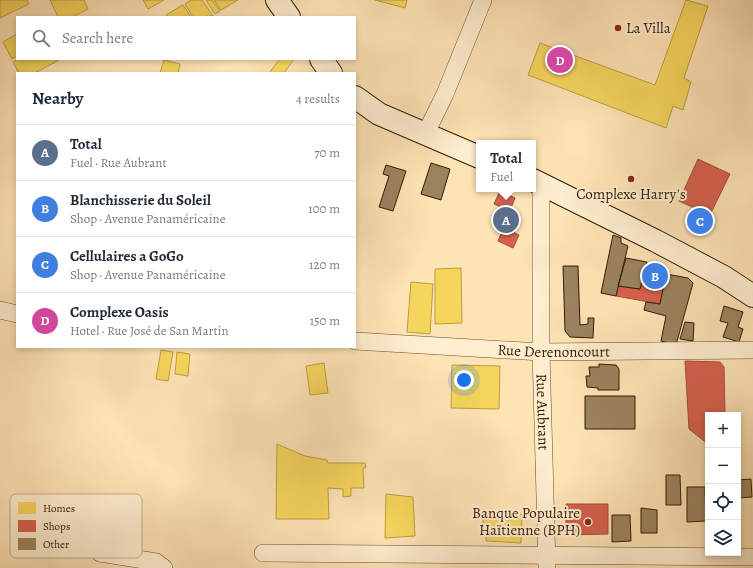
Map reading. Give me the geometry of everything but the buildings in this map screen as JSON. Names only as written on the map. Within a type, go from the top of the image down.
[{"type":"main road","points":[[277,0],[288,16]]},
{"type":"main road","points":[[322,60],[331,72]]},
{"type":"main road","points":[[356,98],[379,114],[476,157]]},
{"type":"main road","points":[[537,182],[724,277],[753,296]]},
{"type":"street","points":[[425,135],[448,87],[483,0]]},
{"type":"street","name":"Rue Aubrant","points":[[537,182],[547,562]]},
{"type":"street","points":[[0,310],[16,314]]},
{"type":"street","name":"Rue Derenoncourt","points":[[356,341],[541,352],[753,350]]},
{"type":"street","points":[[263,553],[547,562],[753,557]]},
{"type":"street","points":[[131,558],[156,562],[164,568]]},
{"type":"place","name":"La Villa","points":[[618,28]]},
{"type":"place","name":"Complexe Oasis","points":[[560,60]]},
{"type":"place","name":"Complexe Harry's","points":[[631,179]]},
{"type":"place","name":"Total","points":[[506,220]]},
{"type":"place","name":"Cellulaires a GoGo","points":[[700,221]]},
{"type":"place","name":"Blanchisserie du Soleil","points":[[655,276]]},
{"type":"place","name":"Banque Populaire Haïtienne (BPH)","points":[[588,522]]}]
